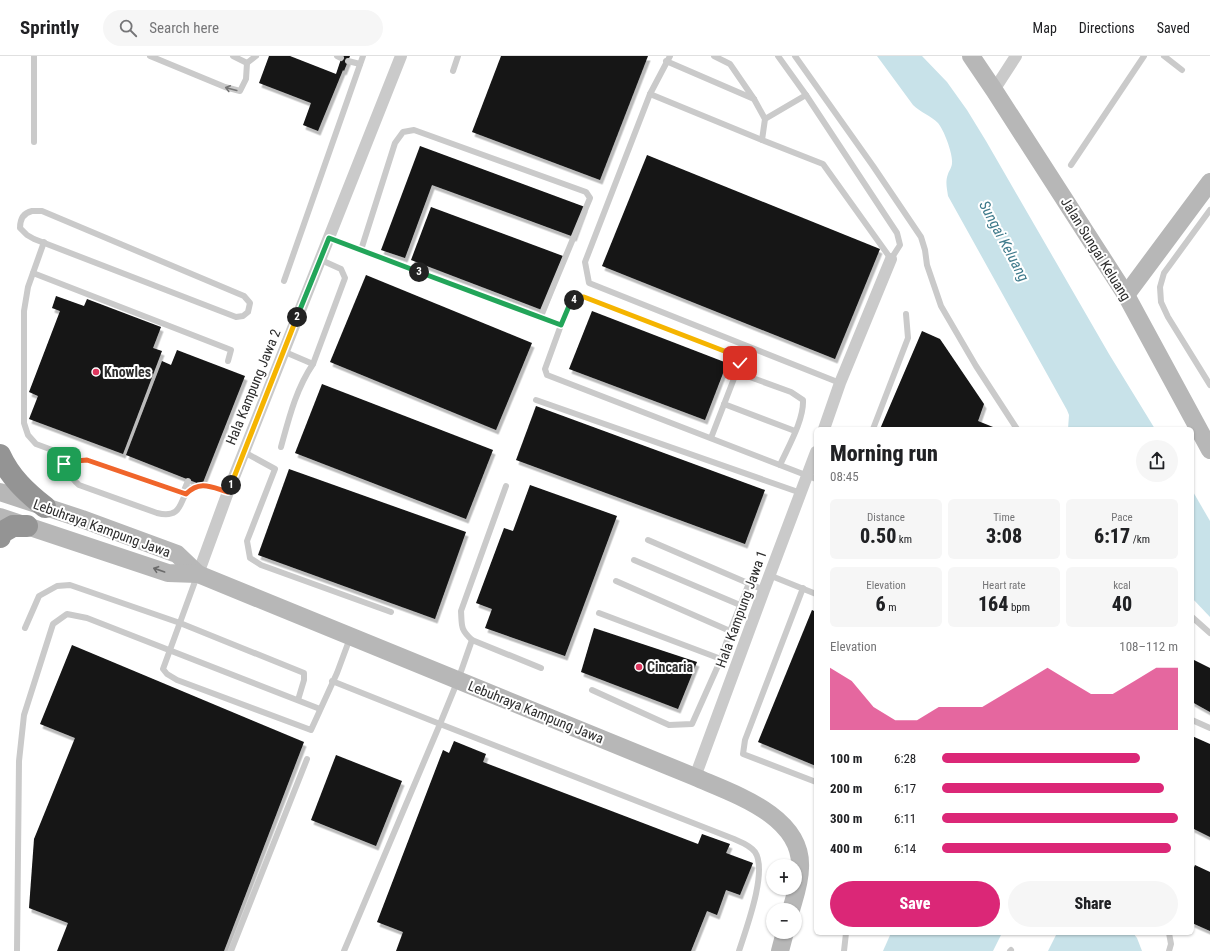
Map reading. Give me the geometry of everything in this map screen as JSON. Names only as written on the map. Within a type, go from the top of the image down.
[{"type":"highway","points":[[0,455],[5,466],[17,482],[45,507]]},
{"type":"highway","points":[[0,537],[1,533],[13,526],[27,526]]},
{"type":"street","name":"Hala Kampung Jawa 2","points":[[198,574],[228,492],[285,352],[401,56]]},
{"type":"street","name":"Jalan Sungai Keluang","points":[[971,56],[1126,295],[1210,450]]},
{"type":"street","points":[[994,90],[1016,56]]},
{"type":"street","points":[[1126,295],[1210,182]]},
{"type":"street","points":[[825,427],[840,383],[891,259]]},
{"type":"street","name":"Hala Kampung Jawa 1","points":[[695,777],[769,575],[801,493],[812,478],[814,465]]},
{"type":"street","name":"Lebuhraya Kampung Jawa","points":[[0,492],[177,554],[198,574]]},
{"type":"street","name":"Lebuhraya Kampung Jawa","points":[[0,517],[168,573],[198,574],[695,777],[757,805],[786,828],[796,842],[799,853],[800,867],[798,884],[793,903]]},
{"type":"street","points":[[780,951],[783,939]]},
{"type":"lane","points":[[34,56],[34,142]]},
{"type":"lane","points":[[150,56],[225,87],[240,91],[246,79],[247,63],[256,56]]},
{"type":"lane","points":[[233,56],[247,63]]},
{"type":"lane","points":[[284,281],[363,56]]},
{"type":"lane","points":[[453,71],[458,56]]},
{"type":"lane","points":[[714,56],[730,64],[754,99],[765,119],[762,140]]},
{"type":"lane","points":[[650,94],[823,164],[891,259],[900,245],[897,233],[806,95],[778,56]]},
{"type":"lane","points":[[795,56],[869,160],[921,237],[927,265],[940,306],[976,366],[1016,427]]},
{"type":"lane","points":[[1071,165],[1144,56]]},
{"type":"lane","points":[[1164,56],[1182,70]]},
{"type":"lane","points":[[754,99],[668,59],[650,94],[585,262],[589,283],[840,383]]},
{"type":"lane","points":[[348,60],[360,64]]},
{"type":"lane","points":[[765,119],[806,95]]},
{"type":"lane","points":[[361,250],[395,143],[403,132],[414,130],[586,192],[590,198],[540,318]]},
{"type":"lane","points":[[1210,210],[1164,273],[1160,287],[1161,302],[1168,317],[1210,385]]},
{"type":"lane","points":[[42,211],[244,296],[250,303],[250,307],[246,315],[236,317],[44,242],[27,235],[20,228],[20,222],[27,212],[42,211]]},
{"type":"lane","points":[[329,238],[561,325]]},
{"type":"lane","points":[[44,242],[28,287],[24,311],[24,423],[28,436],[36,444],[63,454],[64,464],[71,478],[79,485],[164,515],[174,514],[178,511],[188,481]]},
{"type":"lane","points":[[281,446],[293,402],[313,364],[345,278],[341,269],[320,260]]},
{"type":"lane","points":[[33,273],[231,350],[232,353],[228,361]]},
{"type":"lane","points":[[711,438],[740,363],[738,358],[732,354],[584,297],[574,300],[569,306],[561,325],[545,369],[547,375],[812,478]]},
{"type":"lane","points":[[874,427],[908,338],[906,314]]},
{"type":"lane","points":[[285,352],[313,364]]},
{"type":"lane","points":[[736,372],[791,392],[803,400],[804,408],[780,465]]},
{"type":"lane","points":[[536,400],[801,493]]},
{"type":"lane","points":[[724,404],[795,431]]},
{"type":"lane","points":[[244,452],[275,469],[247,541],[250,558],[261,565],[391,612]]},
{"type":"lane","points":[[64,464],[87,460],[184,493],[196,486],[206,486],[228,492]]},
{"type":"lane","points":[[506,486],[461,611],[462,624],[464,632],[472,640],[541,668]]},
{"type":"lane","points":[[648,540],[764,590]]},
{"type":"lane","points":[[634,560],[740,605]]},
{"type":"lane","points":[[198,574],[163,670],[177,680],[311,730],[332,681],[337,673],[350,636]]},
{"type":"lane","points":[[769,575],[814,593]]},
{"type":"lane","points":[[616,581],[730,631]]},
{"type":"lane","points":[[592,690],[669,725],[692,724],[721,659],[730,631],[749,583]]},
{"type":"lane","points":[[25,628],[40,596],[57,586],[70,585],[180,623],[304,673],[304,680],[298,700]]},
{"type":"lane","points":[[803,588],[745,740],[743,754],[814,781]]},
{"type":"lane","points":[[599,613],[721,659]]},
{"type":"lane","points":[[17,951],[19,761],[24,715],[53,624],[67,614],[87,618],[320,709]]},
{"type":"lane","points":[[1194,619],[1210,633]]},
{"type":"lane","points":[[344,951],[440,724],[472,640]]},
{"type":"lane","points":[[332,681],[749,846],[755,852],[759,865],[758,886],[739,951]]},
{"type":"lane","points":[[1194,721],[1210,728]]},
{"type":"lane","points":[[231,951],[307,759]]},
{"type":"lane","points":[[844,951],[846,935]]},
{"type":"lane","points":[[1169,935],[1171,944],[1169,951]]},
{"type":"water","name":"Sungai Keluang","points":[[877,56],[922,56],[947,82],[967,110],[986,141],[1109,354],[1154,427],[1068,427],[1069,415],[1067,410],[948,196],[946,185],[948,174],[952,166],[952,159],[950,148],[943,131],[938,123],[913,105]]},
{"type":"water","points":[[1194,493],[1210,521],[1210,617],[1194,600]]},
{"type":"water","points":[[890,935],[1001,935],[993,951],[883,951]]},
{"type":"water","points":[[1056,935],[1135,935],[1142,951],[1048,951]]},
{"type":"building","points":[[269,56],[290,56],[336,74],[342,56],[350,56],[318,131],[303,125],[311,103],[259,83]]},
{"type":"building","points":[[501,56],[648,56],[600,180],[472,132]]},
{"type":"building","points":[[420,146],[585,207],[574,237],[432,185],[405,258],[381,250]]},
{"type":"building","points":[[647,155],[880,249],[835,359],[602,266]]},
{"type":"building","points":[[431,207],[563,256],[542,310],[411,260]]},
{"type":"building","points":[[366,275],[532,343],[496,430],[330,362]]},
{"type":"building","name":"Knowles","points":[[56,296],[84,306],[87,299],[161,327],[153,348],[162,351],[123,454],[29,419],[38,396],[29,392],[60,311],[52,308]]},
{"type":"building","points":[[592,311],[727,363],[705,420],[569,369]]},
{"type":"building","points":[[922,331],[940,339],[984,404],[978,421],[993,427],[881,427]]},
{"type":"building","points":[[177,350],[245,376],[202,485],[126,455],[162,361],[171,365]]},
{"type":"building","points":[[322,384],[493,450],[466,519],[295,453]]},
{"type":"building","points":[[536,406],[765,490],[745,544],[516,460]]},
{"type":"building","points":[[289,469],[466,532],[435,619],[258,555]]},
{"type":"building","points":[[530,485],[617,516],[565,656],[485,628],[492,609],[476,603],[504,528],[513,531]]},
{"type":"building","points":[[812,610],[814,611],[814,765],[758,742]]},
{"type":"building","name":"Cincaria","points":[[594,628],[697,662],[678,709],[581,672]]},
{"type":"building","points":[[72,645],[304,742],[224,951],[57,951],[68,923],[29,908],[34,839],[75,738],[40,724]]},
{"type":"building","points":[[1194,660],[1210,668],[1210,712],[1194,703]]},
{"type":"building","points":[[1194,737],[1210,744],[1210,837],[1194,829]]},
{"type":"building","points":[[454,741],[486,754],[483,762],[698,844],[702,834],[730,844],[726,853],[753,863],[740,895],[726,890],[717,915],[707,911],[691,951],[396,951],[403,932],[377,922],[443,750],[449,753]]},
{"type":"building","points":[[336,755],[402,781],[376,846],[311,820]]},
{"type":"building","points":[[1195,865],[1210,872],[1210,931],[1194,924]]},
{"type":"place","name":"Knowles","points":[[96,372]]},
{"type":"place","name":"Cincaria","points":[[639,667]]},
{"type":"route","points":[[64,464],[87,460],[186,494],[191,488],[196,486],[206,486],[228,492],[285,352],[329,238],[561,325],[569,306],[574,300],[579,297],[584,297],[732,354],[738,358],[740,363]]}]
